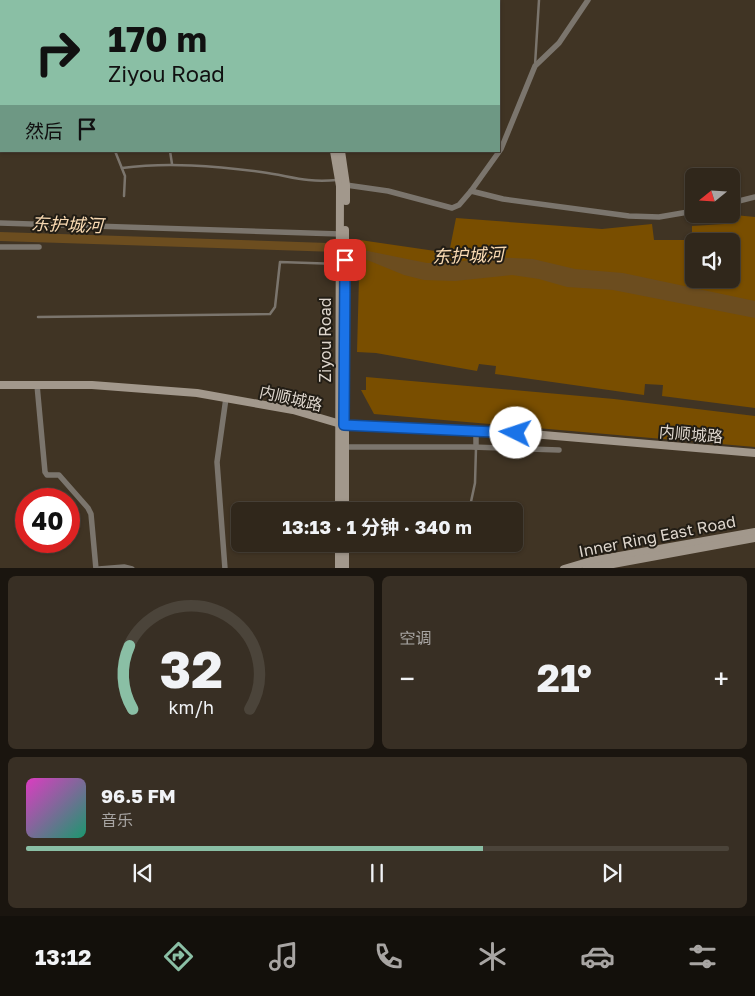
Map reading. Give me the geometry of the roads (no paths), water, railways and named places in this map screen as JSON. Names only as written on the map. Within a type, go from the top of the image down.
[{"type":"street","points":[[500,149],[506,140],[535,66],[559,43],[588,0]]},
{"type":"street","points":[[334,152],[343,182]]},
{"type":"street","points":[[341,152],[343,182]]},
{"type":"street","points":[[343,182],[452,208],[459,205],[472,191],[498,152]]},
{"type":"street","name":"Ziyou Road","points":[[339,502],[342,424],[341,261],[343,182]]},
{"type":"street","points":[[472,191],[503,199],[629,216],[660,217],[685,213]]},
{"type":"street","points":[[740,201],[755,197]]},
{"type":"street","points":[[0,223],[342,237]]},
{"type":"street","points":[[0,247],[39,247]]},
{"type":"street","name":"内顺城路","points":[[0,385],[92,385],[196,393],[293,410],[342,424],[476,430],[755,453]]},
{"type":"street","points":[[37,385],[45,472],[47,475],[59,475],[88,508],[92,521],[97,568],[132,568]]},
{"type":"street","points":[[225,568],[217,462],[226,398]]},
{"type":"street","name":"Ziyou Road","points":[[342,424],[344,502]]},
{"type":"street","points":[[476,430],[476,447]]},
{"type":"street","points":[[344,447],[476,447],[558,450]]},
{"type":"street","name":"Inner Ring East Road","points":[[564,568],[590,561],[755,532]]},
{"type":"street","name":"Inner Ring East Road","points":[[586,568],[755,538]]},
{"type":"street","points":[[339,552],[339,568]]},
{"type":"street","points":[[345,552],[345,568]]},
{"type":"lane","points":[[535,66],[539,0]]},
{"type":"lane","points":[[115,152],[125,176],[124,196]]},
{"type":"lane","points":[[170,152],[172,164]]},
{"type":"lane","points":[[122,168],[172,164],[262,173],[308,182],[343,182]]},
{"type":"lane","points":[[38,317],[270,314],[275,307],[280,262],[341,261]]},
{"type":"lane","points":[[471,502],[475,483],[476,447]]},
{"type":"water label","name":"东护城河","points":[[67,225]]},
{"type":"water label","name":"东护城河","points":[[468,256]]}]
